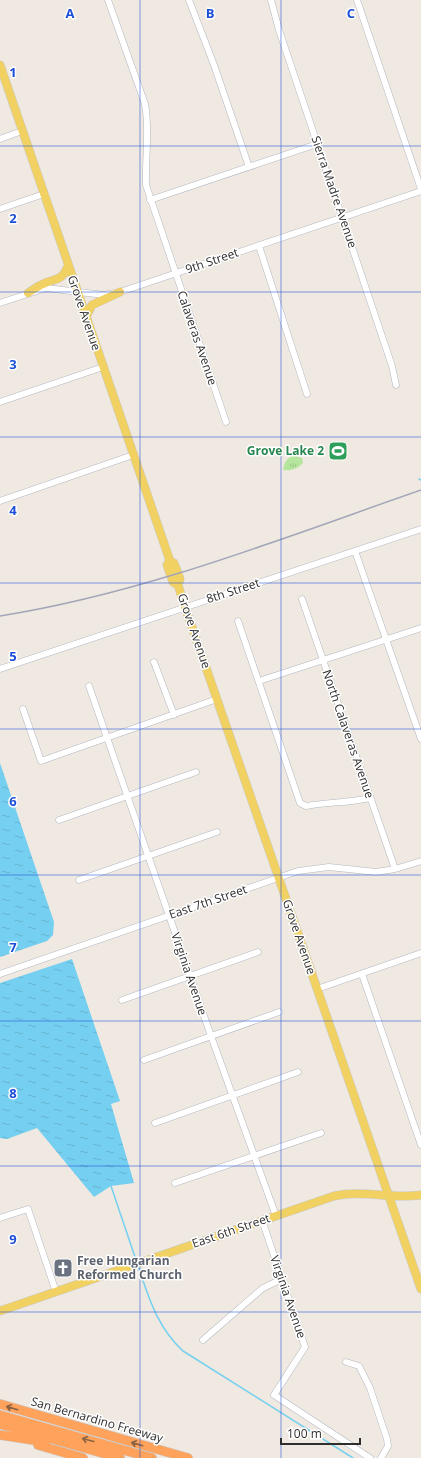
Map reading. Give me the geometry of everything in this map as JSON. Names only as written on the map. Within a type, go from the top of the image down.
[{"type":"highway","name":"San Bernardino Freeway","points":[[0,1404],[154,1454],[188,1458]]},
{"type":"highway","points":[[0,1415],[154,1454],[177,1458]]},
{"type":"highway","points":[[0,1424],[120,1458]]},
{"type":"highway","points":[[0,1435],[91,1450]]},
{"type":"highway","points":[[0,1435],[84,1458]]},
{"type":"main road","name":"Grove Avenue","points":[[0,65],[78,292],[102,367],[170,561],[167,565],[173,582],[178,585],[421,1289]]},
{"type":"main road","points":[[28,293],[43,284],[59,279],[65,274],[68,266]]},
{"type":"main road","points":[[86,317],[92,305],[120,292]]},
{"type":"main road","name":"East 6th Street","points":[[0,1311],[262,1220],[342,1194],[421,1195]]},
{"type":"street","name":"Calaveras Avenue","points":[[108,0],[145,104],[148,119],[145,162],[146,185],[150,200],[226,422]]},
{"type":"street","points":[[189,0],[214,65],[249,167]]},
{"type":"street","name":"Sierra Madre Avenue","points":[[271,0],[279,30],[392,366],[396,385]]},
{"type":"street","points":[[357,0],[421,190]]},
{"type":"street","points":[[0,139],[22,131]]},
{"type":"street","points":[[150,200],[317,144]]},
{"type":"street","name":"9th Street","points":[[0,302],[39,289],[53,288],[104,295],[120,292],[421,190]]},
{"type":"street","points":[[0,209],[44,194]]},
{"type":"street","points":[[259,246],[307,394]]},
{"type":"street","points":[[0,402],[102,367]]},
{"type":"street","points":[[0,501],[133,455]]},
{"type":"street","name":"8th Street","points":[[0,669],[421,529]]},
{"type":"street","points":[[355,551],[421,739]]},
{"type":"street","name":"North Calaveras Avenue","points":[[302,599],[394,869]]},
{"type":"street","points":[[238,621],[300,803],[306,806],[321,803],[350,803],[370,798]]},
{"type":"street","points":[[259,681],[421,628]]},
{"type":"street","points":[[154,662],[174,715]]},
{"type":"street","name":"Virginia Avenue","points":[[89,686],[211,1036],[234,1095],[276,1216]]},
{"type":"street","points":[[24,709],[41,761],[217,699]]},
{"type":"street","points":[[59,820],[196,772]]},
{"type":"street","points":[[80,880],[217,832]]},
{"type":"street","name":"East 7th Street","points":[[0,974],[279,877],[314,868],[376,872],[394,869],[421,861]]},
{"type":"street","points":[[122,1000],[258,952]]},
{"type":"street","points":[[317,989],[421,953]]},
{"type":"street","points":[[362,974],[421,1145]]},
{"type":"street","points":[[144,1060],[279,1012]]},
{"type":"street","points":[[155,1123],[298,1072]]},
{"type":"street","points":[[175,1183],[321,1133]]},
{"type":"street","points":[[0,1218],[28,1208],[56,1292]]},
{"type":"street","name":"Virginia Avenue","points":[[262,1220],[305,1347],[274,1395],[370,1458]]},
{"type":"street","points":[[204,1340],[263,1288],[282,1279]]},
{"type":"street","points":[[346,1362],[359,1366],[370,1388],[387,1439],[388,1446],[381,1458]]},
{"type":"green space","points":[[294,455],[302,458],[303,463],[294,469],[283,470],[286,461],[289,457]]},
{"type":"water","points":[[0,763],[54,922],[53,935],[47,941],[0,957]]},
{"type":"water","points":[[72,959],[120,1101],[111,1104],[134,1183],[111,1186],[94,1197],[37,1128],[7,1139],[0,1138],[0,983]]},
{"type":"waterway","points":[[111,1186],[136,1260]]},
{"type":"waterway","points":[[138,1266],[150,1301],[160,1322],[174,1342],[183,1351],[353,1458]]},
{"type":"railway","points":[[0,616],[54,606],[161,579],[265,545],[421,490]]},
{"type":"place","name":"Grove Lake 2","points":[[338,451]]},
{"type":"place","name":"Free Hungarian Reformed Church","points":[[63,1268]]}]
